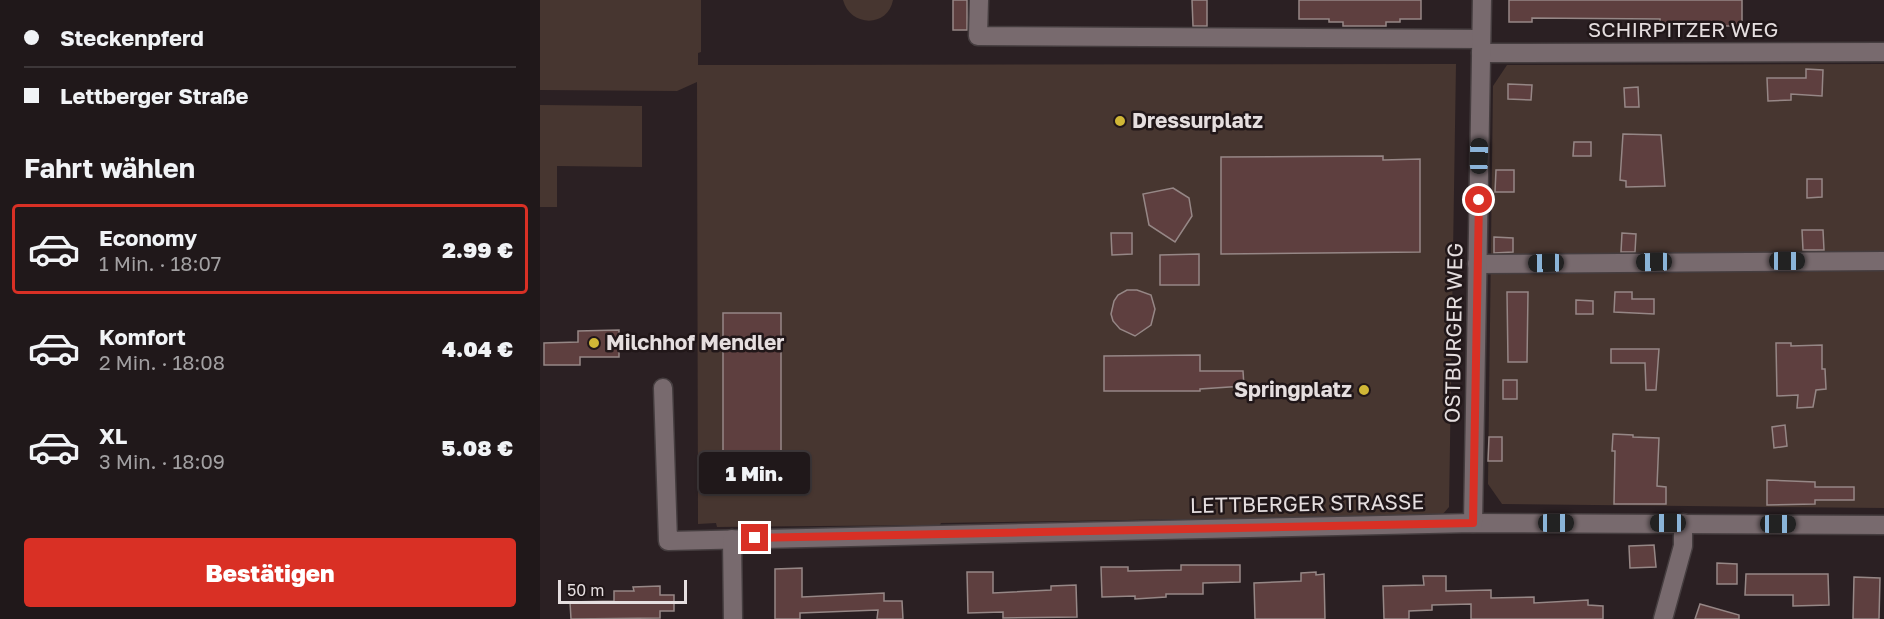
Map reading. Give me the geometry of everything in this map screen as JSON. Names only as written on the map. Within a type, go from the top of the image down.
[{"type":"street","name":"SCHIRPITZER WEG","points":[[979,0],[978,36],[1884,52]]},
{"type":"street","name":"OSTBURGER WEG","points":[[1473,523],[1482,0]]},
{"type":"street","points":[[1478,264],[1884,261]]},
{"type":"street","name":"LETTBERGER STRASSE","points":[[663,387],[668,541],[1473,523],[1884,525]]},
{"type":"street","points":[[1663,619],[1683,546],[1683,523]]},
{"type":"street","points":[[732,538],[733,619]]},
{"type":"shaded area","points":[[540,0],[701,0],[701,52],[698,53],[698,65],[1456,64],[1449,507],[1442,515],[941,523],[940,525],[717,527],[716,523],[698,524],[697,82],[677,91],[540,90]]},
{"type":"shaded area","points":[[843,0],[893,0],[884,16],[869,21],[853,15]]},
{"type":"shaded area","points":[[1884,64],[1884,508],[1502,504],[1488,484],[1493,86],[1507,65]]},
{"type":"shaded area","points":[[540,105],[642,106],[642,167],[557,166],[557,207],[540,207]]},
{"type":"building","points":[[953,0],[967,0],[967,30],[953,30]]},
{"type":"building","points":[[1192,0],[1207,0],[1207,26],[1193,26]]},
{"type":"building","points":[[1299,0],[1421,0],[1421,19],[1400,19],[1400,22],[1386,22],[1386,26],[1343,26],[1343,22],[1329,22],[1329,19],[1299,19]]},
{"type":"building","points":[[1509,0],[1742,0],[1742,26],[1660,24],[1660,19],[1532,18],[1532,22],[1509,22]]},
{"type":"building","points":[[1806,69],[1823,70],[1822,96],[1791,94],[1791,100],[1768,101],[1767,78],[1806,78]]},
{"type":"building","points":[[1508,84],[1532,85],[1531,100],[1508,99]]},
{"type":"building","points":[[1638,87],[1639,107],[1625,107],[1624,88]]},
{"type":"building","points":[[1623,134],[1661,135],[1665,186],[1626,187],[1626,181],[1620,180]]},
{"type":"building","points":[[1574,142],[1591,142],[1591,156],[1573,156]]},
{"type":"building","points":[[1383,156],[1383,160],[1420,159],[1420,252],[1221,254],[1221,157]]},
{"type":"building","points":[[1496,170],[1514,170],[1514,192],[1495,192]]},
{"type":"building","points":[[1807,179],[1822,179],[1822,197],[1807,198]]},
{"type":"building","points":[[1173,188],[1189,198],[1192,216],[1175,242],[1149,225],[1143,194]]},
{"type":"building","points":[[1802,230],[1823,230],[1824,250],[1803,250]]},
{"type":"building","points":[[1111,233],[1132,233],[1132,254],[1112,255]]},
{"type":"building","points":[[1622,233],[1636,234],[1635,252],[1621,252]]},
{"type":"building","points":[[1494,237],[1513,238],[1513,252],[1494,253]]},
{"type":"building","points":[[1199,254],[1199,285],[1160,285],[1160,255]]},
{"type":"building","points":[[1127,290],[1137,290],[1151,295],[1155,309],[1151,325],[1135,336],[1120,329],[1113,321],[1111,314],[1118,295]]},
{"type":"building","points":[[1507,292],[1528,292],[1527,362],[1508,362]]},
{"type":"building","points":[[1615,292],[1632,292],[1632,299],[1654,299],[1654,314],[1614,312]]},
{"type":"building","points":[[1576,300],[1593,301],[1593,314],[1576,314]]},
{"type":"building","points":[[723,313],[781,313],[781,487],[723,488]]},
{"type":"building","points":[[619,330],[619,357],[580,357],[580,365],[544,365],[544,343],[578,342],[578,331]]},
{"type":"building","points":[[1776,343],[1791,343],[1791,346],[1822,345],[1822,369],[1825,369],[1826,389],[1816,390],[1813,407],[1797,408],[1798,395],[1777,396]]},
{"type":"building","points":[[1611,349],[1659,349],[1656,390],[1646,390],[1645,363],[1611,363]]},
{"type":"building","points":[[1200,355],[1200,371],[1243,371],[1244,386],[1200,389],[1200,391],[1104,391],[1104,356]]},
{"type":"building","points":[[1503,380],[1517,380],[1517,399],[1503,399]]},
{"type":"building","points":[[1785,425],[1787,446],[1774,448],[1772,427]]},
{"type":"building","points":[[1613,434],[1659,438],[1657,486],[1666,487],[1666,504],[1614,504]]},
{"type":"building","points":[[1489,437],[1502,437],[1502,461],[1488,461]]},
{"type":"building","points":[[1767,480],[1815,482],[1815,487],[1854,487],[1854,500],[1815,500],[1815,504],[1767,505]]},
{"type":"building","points":[[1654,545],[1656,567],[1630,568],[1629,546]]},
{"type":"building","points":[[1717,563],[1737,564],[1737,584],[1717,584]]},
{"type":"building","points":[[1181,565],[1240,565],[1240,582],[1203,583],[1203,594],[1166,594],[1166,597],[1135,599],[1135,596],[1102,597],[1101,567],[1128,567],[1128,571],[1181,570]]},
{"type":"building","points":[[802,568],[802,597],[884,593],[884,601],[902,601],[903,619],[877,619],[878,610],[800,613],[800,619],[775,619],[775,569]]},
{"type":"building","points":[[967,572],[993,572],[993,593],[1051,590],[1051,586],[1076,585],[1077,617],[1003,618],[1003,612],[968,613]]},
{"type":"building","points":[[1316,572],[1316,575],[1324,574],[1325,619],[1255,619],[1254,583],[1301,581],[1301,573]]},
{"type":"building","points":[[1746,574],[1828,574],[1829,605],[1793,606],[1793,595],[1745,595]]},
{"type":"building","points":[[1423,576],[1446,576],[1446,591],[1491,590],[1491,598],[1534,597],[1534,603],[1588,600],[1588,605],[1603,606],[1603,619],[1471,619],[1471,604],[1432,605],[1432,610],[1409,611],[1409,619],[1384,619],[1383,586],[1424,585]]},
{"type":"building","points":[[1854,577],[1880,578],[1879,619],[1853,619]]},
{"type":"building","points":[[660,586],[660,595],[674,595],[674,611],[660,611],[660,618],[571,619],[570,602],[614,601],[614,591],[634,591],[633,587]]},
{"type":"building","points":[[1700,604],[1739,615],[1739,619],[1695,619]]},
{"type":"place","name":"Dressurplatz","points":[[1120,121]]},
{"type":"place","name":"Milchhof Mendler","points":[[594,343]]},
{"type":"place","name":"Springplatz","points":[[1364,390]]},
{"type":"route","points":[[755,538],[1473,523],[1479,200]]}]
